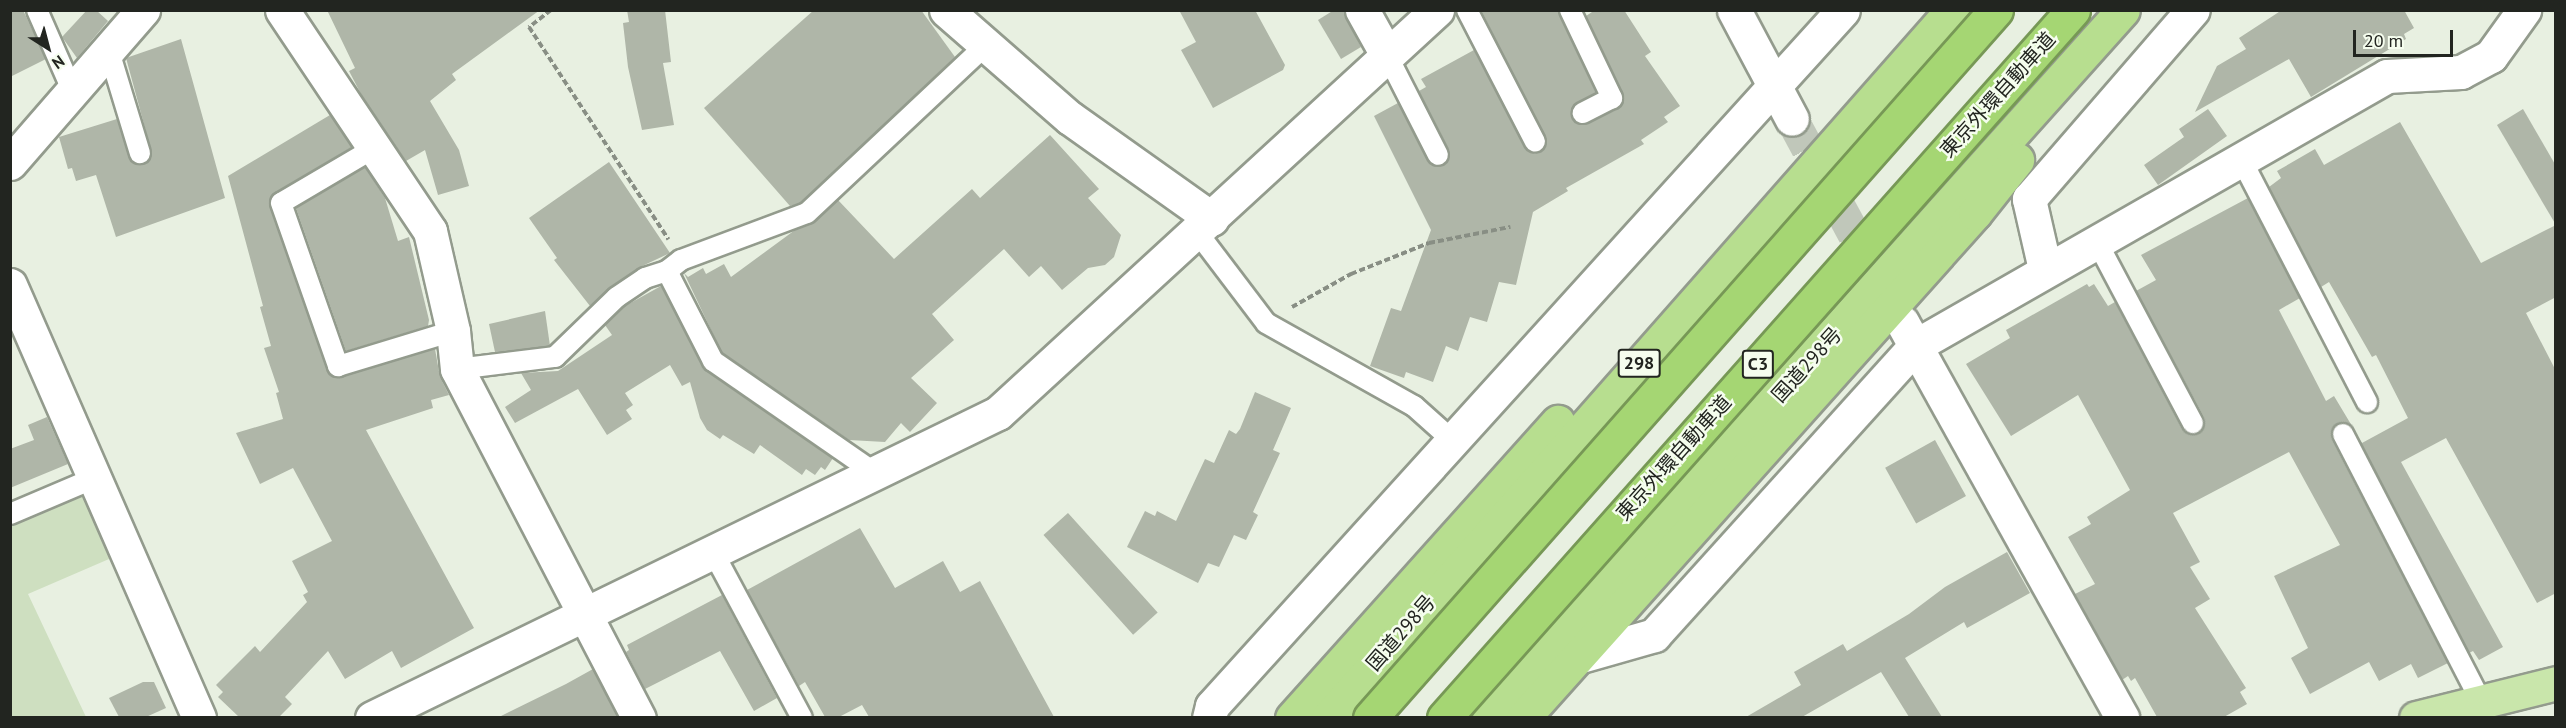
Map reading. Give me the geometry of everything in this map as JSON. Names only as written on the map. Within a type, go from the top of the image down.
[{"type":"highway","name":"国道298号","points":[[1328,717],[1952,10]]},
{"type":"highway","points":[[1370,717],[1996,10]]},
{"type":"highway","name":"東京外環自動車道","points":[[1444,717],[2073,10]]},
{"type":"highway","name":"国道298号","points":[[1489,717],[2123,10]]},
{"type":"highway","points":[[1523,717],[1975,213],[2135,10]]},
{"type":"highway","name":"298","points":[[1292,717],[1516,465],[1899,71]]},
{"type":"main road","points":[[2416,717],[2556,683]]},
{"type":"street","points":[[10,163],[143,10]]},
{"type":"street","points":[[282,10],[376,147],[430,231],[453,332],[457,369],[639,717]]},
{"type":"street","points":[[946,10],[1070,118],[1204,225]]},
{"type":"street","points":[[1362,10],[1387,55]]},
{"type":"street","points":[[372,717],[998,413],[1437,10]]},
{"type":"street","points":[[1734,10],[1792,119]]},
{"type":"street","points":[[1209,717],[1212,706],[1774,83],[1843,10]]},
{"type":"street","points":[[2045,269],[2029,199],[2193,10]]},
{"type":"street","points":[[1577,657],[1654,635],[1908,334],[2097,242],[2387,76],[2461,72],[2491,56],[2524,10]]},
{"type":"street","points":[[10,285],[199,717]]},
{"type":"street","points":[[1908,334],[2122,717]]},
{"type":"lane","points":[[37,10],[73,92]]},
{"type":"lane","points":[[1467,10],[1535,142]]},
{"type":"lane","points":[[1570,10],[1612,98],[1583,113]]},
{"type":"lane","points":[[457,369],[555,357],[617,297],[645,278],[807,213],[985,46]]},
{"type":"lane","points":[[108,48],[140,153]]},
{"type":"lane","points":[[1387,55],[1438,155]]},
{"type":"lane","points":[[376,147],[280,203],[339,366],[453,332]]},
{"type":"lane","points":[[2241,159],[2367,402]]},
{"type":"lane","points":[[1204,225],[1266,323],[1414,406],[1452,440]]},
{"type":"lane","points":[[2097,242],[2193,423]]},
{"type":"lane","points":[[674,265],[713,362],[875,473]]},
{"type":"lane","points":[[2343,434],[2480,700]]},
{"type":"lane","points":[[10,514],[95,478]]},
{"type":"lane","points":[[713,552],[802,717]]},
{"type":"path","points":[[551,10],[528,27],[674,265]]},
{"type":"path","points":[[1266,323],[1351,274],[1429,243],[1510,227]]},
{"type":"green space","points":[[90,492],[116,556],[28,594],[86,717],[11,718],[11,525]]},
{"type":"building","points":[[10,10],[23,10],[46,59],[10,77]]},
{"type":"building","points":[[87,10],[96,10],[108,21],[77,58],[62,37]]},
{"type":"building","points":[[327,10],[540,10],[452,74],[456,80],[430,101],[459,150],[469,186],[438,195],[425,150],[406,161],[362,96],[349,71],[355,68]]},
{"type":"building","points":[[627,10],[665,10],[671,62],[663,63],[674,125],[642,130],[628,67],[623,23],[629,22]]},
{"type":"building","points":[[814,10],[921,10],[955,57],[801,203],[790,206],[704,108]]},
{"type":"building","points":[[1179,10],[1255,10],[1285,65],[1283,70],[1213,108],[1181,50],[1196,42]]},
{"type":"building","points":[[1334,10],[1343,10],[1361,47],[1341,59],[1318,20]]},
{"type":"building","points":[[1481,10],[1558,10],[1596,93],[1573,107],[1573,119],[1583,125],[1618,109],[1624,98],[1586,16],[1595,10],[1624,10],[1651,52],[1645,56],[1680,106],[1664,117],[1668,122],[1641,140],[1644,144],[1566,188],[1568,191],[1533,212],[1516,285],[1499,282],[1487,322],[1470,317],[1458,351],[1446,346],[1433,382],[1406,372],[1404,378],[1370,366],[1391,308],[1401,311],[1431,230],[1374,116],[1398,103],[1428,161],[1437,167],[1444,165],[1449,150],[1419,91],[1426,87],[1421,79],[1474,50],[1525,148],[1535,154],[1547,143]]},
{"type":"building","points":[[2282,10],[2404,10],[2414,28],[2404,34],[2406,39],[2311,97],[2289,59],[2195,112],[2217,66],[2246,49],[2239,38]]},
{"type":"building","points":[[181,39],[225,198],[116,237],[96,175],[76,181],[72,168],[68,169],[59,137],[117,119],[131,161],[138,165],[148,162],[151,150],[126,58]]},
{"type":"building","points":[[2208,109],[2227,136],[2158,185],[2144,165],[2184,137],[2179,129]]},
{"type":"building","points":[[2523,109],[2556,166],[2556,225],[2497,125]]},
{"type":"building","points":[[330,115],[352,147],[275,193],[270,207],[331,375],[341,377],[435,349],[440,377],[449,395],[431,400],[433,408],[366,430],[474,628],[401,668],[392,651],[345,679],[328,651],[285,697],[292,704],[279,717],[239,717],[218,697],[223,692],[216,685],[255,646],[260,652],[307,602],[303,595],[308,592],[292,561],[332,541],[293,468],[260,484],[236,433],[283,419],[276,393],[279,392],[264,348],[271,346],[260,307],[263,306],[228,176]]},
{"type":"building","points":[[2400,122],[2481,263],[2556,225],[2556,297],[2526,313],[2556,371],[2556,593],[2537,603],[2446,438],[2401,462],[2503,647],[2479,660],[2473,651],[2469,653],[2358,438],[2362,443],[2408,418],[2376,355],[2372,357],[2329,282],[2321,287],[2269,187],[2281,178],[2277,171],[2315,149],[2324,165]]},
{"type":"building","points":[[1050,135],[1099,189],[1088,198],[1121,235],[1114,257],[1105,265],[1088,268],[1062,290],[1041,266],[1029,277],[1004,249],[932,314],[954,340],[911,378],[937,403],[910,432],[901,423],[885,442],[849,440],[722,353],[684,273],[688,277],[703,268],[706,274],[724,264],[731,277],[795,230],[815,222],[838,200],[894,259],[972,189],[980,198]]},
{"type":"building","points":[[609,162],[670,253],[638,268],[590,306],[554,260],[557,258],[529,218]]},
{"type":"building","points":[[365,167],[385,198],[398,241],[409,237],[429,320],[428,326],[346,351],[296,208]]},
{"type":"building","points":[[2248,198],[2300,298],[2279,310],[2326,401],[2334,396],[2352,426],[2337,424],[2331,433],[2332,440],[2448,663],[2418,678],[2411,664],[2379,681],[2369,662],[2310,694],[2291,658],[2308,648],[2274,576],[2340,545],[2289,452],[2173,513],[2200,562],[2190,567],[2210,599],[2195,608],[2246,688],[2240,692],[2247,704],[2224,717],[2157,717],[2135,678],[2131,681],[2128,676],[2122,680],[2075,594],[2095,584],[2068,537],[2091,524],[2087,517],[2130,490],[2078,395],[2011,436],[1966,364],[2010,338],[2006,330],[2087,284],[2089,287],[2094,284],[2108,306],[2115,302],[2182,429],[2192,435],[2199,433],[2205,424],[2204,417],[2136,291],[2156,280],[2141,255]]},
{"type":"building","points":[[661,286],[706,370],[833,458],[825,470],[821,467],[815,475],[806,469],[802,475],[760,445],[754,454],[723,435],[720,439],[707,430],[700,418],[690,382],[682,386],[670,365],[625,393],[633,405],[626,410],[632,419],[607,435],[578,389],[515,423],[505,407],[531,390],[521,373],[558,371],[612,335],[605,325],[625,306]]},
{"type":"building","points":[[545,311],[550,346],[495,352],[489,324]]},
{"type":"building","points":[[1255,392],[1291,408],[1273,450],[1280,453],[1253,512],[1258,515],[1246,540],[1234,535],[1219,567],[1208,563],[1198,583],[1127,547],[1145,511],[1155,516],[1157,511],[1176,521],[1205,459],[1214,463],[1229,430],[1236,434],[1240,429]]},
{"type":"building","points":[[47,417],[68,464],[10,488],[10,449],[34,440],[28,425]]},
{"type":"building","points":[[1935,440],[1966,496],[1916,524],[1885,468]]},
{"type":"building","points":[[1068,513],[1158,613],[1133,635],[1043,535]]},
{"type":"building","points":[[860,528],[895,588],[943,561],[960,592],[980,581],[1054,717],[869,717],[862,705],[839,717],[825,717],[805,682],[799,686],[747,590]]},
{"type":"building","points":[[2007,552],[2030,593],[1967,628],[1964,622],[1905,658],[1942,717],[1909,717],[1881,672],[1802,717],[1746,717],[1801,685],[1794,672],[1843,644],[1847,651],[1909,614],[1945,587]]},
{"type":"building","points":[[722,595],[777,698],[754,711],[720,651],[645,689],[626,652],[629,650],[627,645]]},
{"type":"building","points":[[593,669],[618,717],[499,717],[566,684]]},
{"type":"building","points":[[143,682],[154,682],[166,708],[146,717],[119,717],[109,698]]},
{"type":"tunnel","points":[[1792,119],[1892,304]]}]
